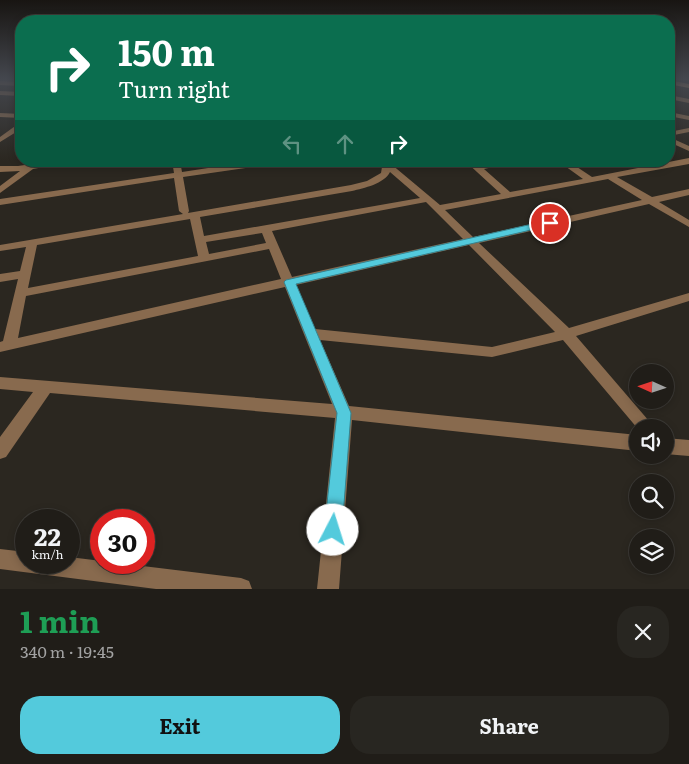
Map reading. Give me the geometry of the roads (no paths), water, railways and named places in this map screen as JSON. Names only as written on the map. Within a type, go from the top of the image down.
[{"type":"street","points":[[0,115],[15,116]]},
{"type":"street","points":[[675,115],[689,118]]},
{"type":"street","points":[[3,138],[15,130]]},
{"type":"street","points":[[675,133],[689,130]]},
{"type":"street","points":[[675,142],[689,149]]},
{"type":"street","points":[[675,164],[689,161]]},
{"type":"street","points":[[0,168],[31,167]]},
{"type":"street","points":[[0,190],[31,167]]},
{"type":"street","points":[[177,167],[189,213],[204,258]]},
{"type":"street","points":[[0,202],[233,167]]},
{"type":"street","points":[[0,241],[189,213],[370,183],[385,174],[386,167]]},
{"type":"street","points":[[390,167],[433,204],[566,334],[639,419]]},
{"type":"street","points":[[477,168],[483,167]]},
{"type":"street","points":[[571,167],[591,180]]},
{"type":"street","points":[[199,240],[433,204],[508,195],[657,167]]},
{"type":"street","points":[[477,168],[508,195]]},
{"type":"street","points":[[609,176],[689,224]]},
{"type":"street","points":[[4,346],[689,192]]},
{"type":"street","points":[[0,248],[189,213]]},
{"type":"street","points":[[266,229],[344,413],[328,589]]},
{"type":"street","points":[[4,346],[21,293],[32,243]]},
{"type":"street","points":[[21,293],[273,245]]},
{"type":"street","points":[[0,278],[25,274]]},
{"type":"street","points":[[312,334],[482,352],[566,334],[689,297]]},
{"type":"street","points":[[0,383],[344,413],[629,442]]},
{"type":"street","points":[[0,451],[45,388]]},
{"type":"street","points":[[674,447],[689,448]]},
{"type":"street","points":[[0,559],[241,589]]}]
